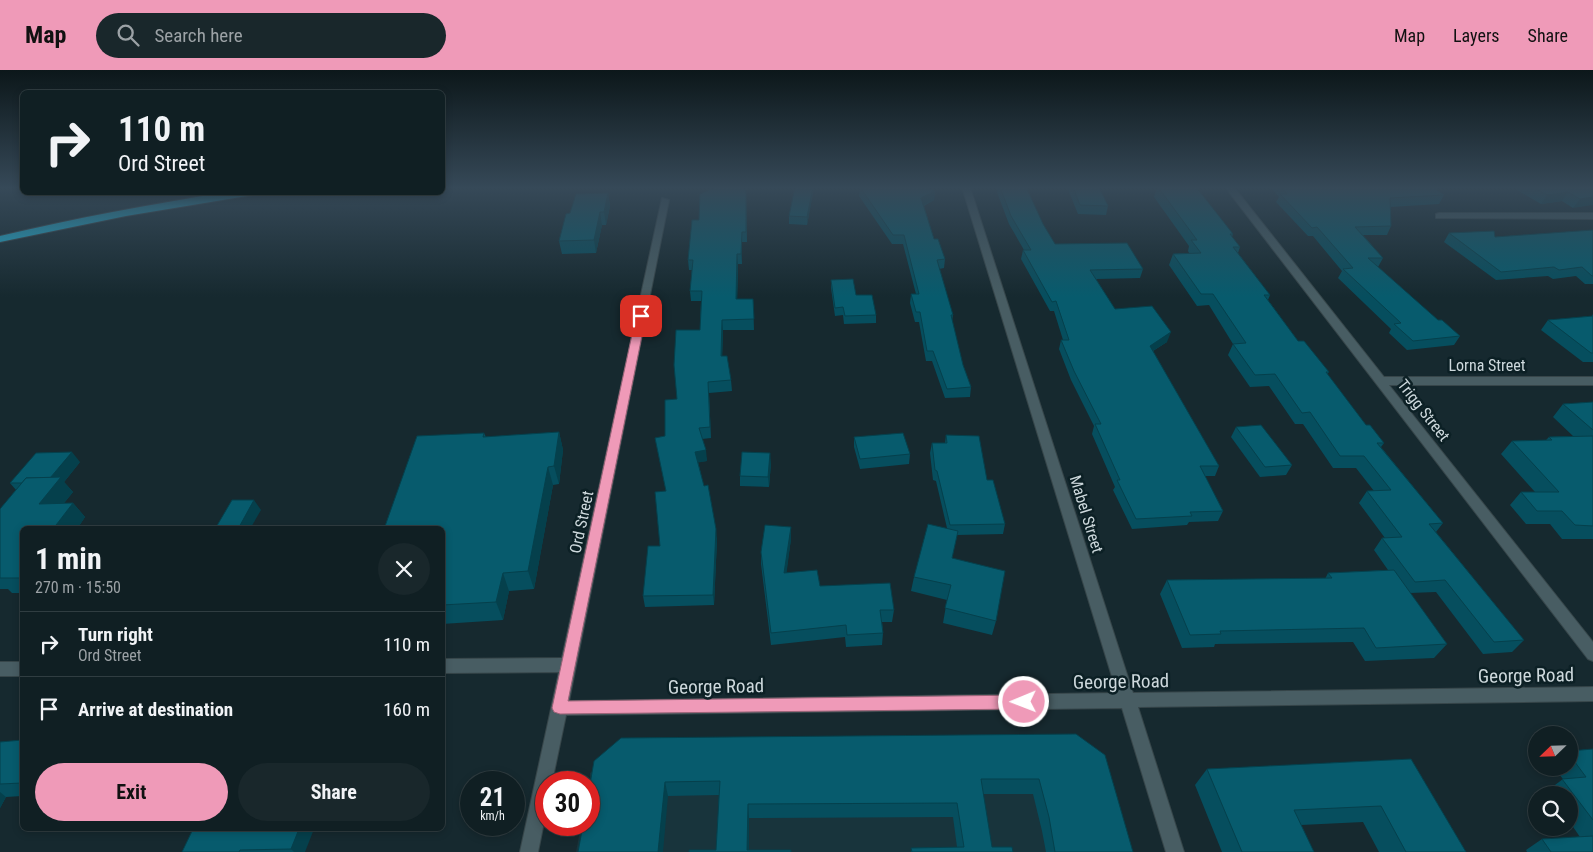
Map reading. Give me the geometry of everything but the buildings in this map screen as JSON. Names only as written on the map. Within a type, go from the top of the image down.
[{"type":"highway","points":[[0,239],[68,223]]},
{"type":"street","name":"Ord Street","points":[[529,852],[660,223]]},
{"type":"street","name":"Mabel Street","points":[[977,223],[1175,852]]},
{"type":"street","name":"Trigg Street","points":[[1258,223],[1593,654]]},
{"type":"street","name":"Lorna Street","points":[[1381,381],[1593,380]]},
{"type":"street","points":[[445,666],[569,665]]},
{"type":"street","points":[[0,669],[20,669]]},
{"type":"street","name":"George Road","points":[[560,708],[1593,694]]},
{"type":"shaded area","points":[[1067,744],[1124,852],[576,852],[579,836],[600,836],[600,771],[592,771],[621,748]]},
{"type":"route","points":[[641,316],[560,708],[1024,702]]}]
